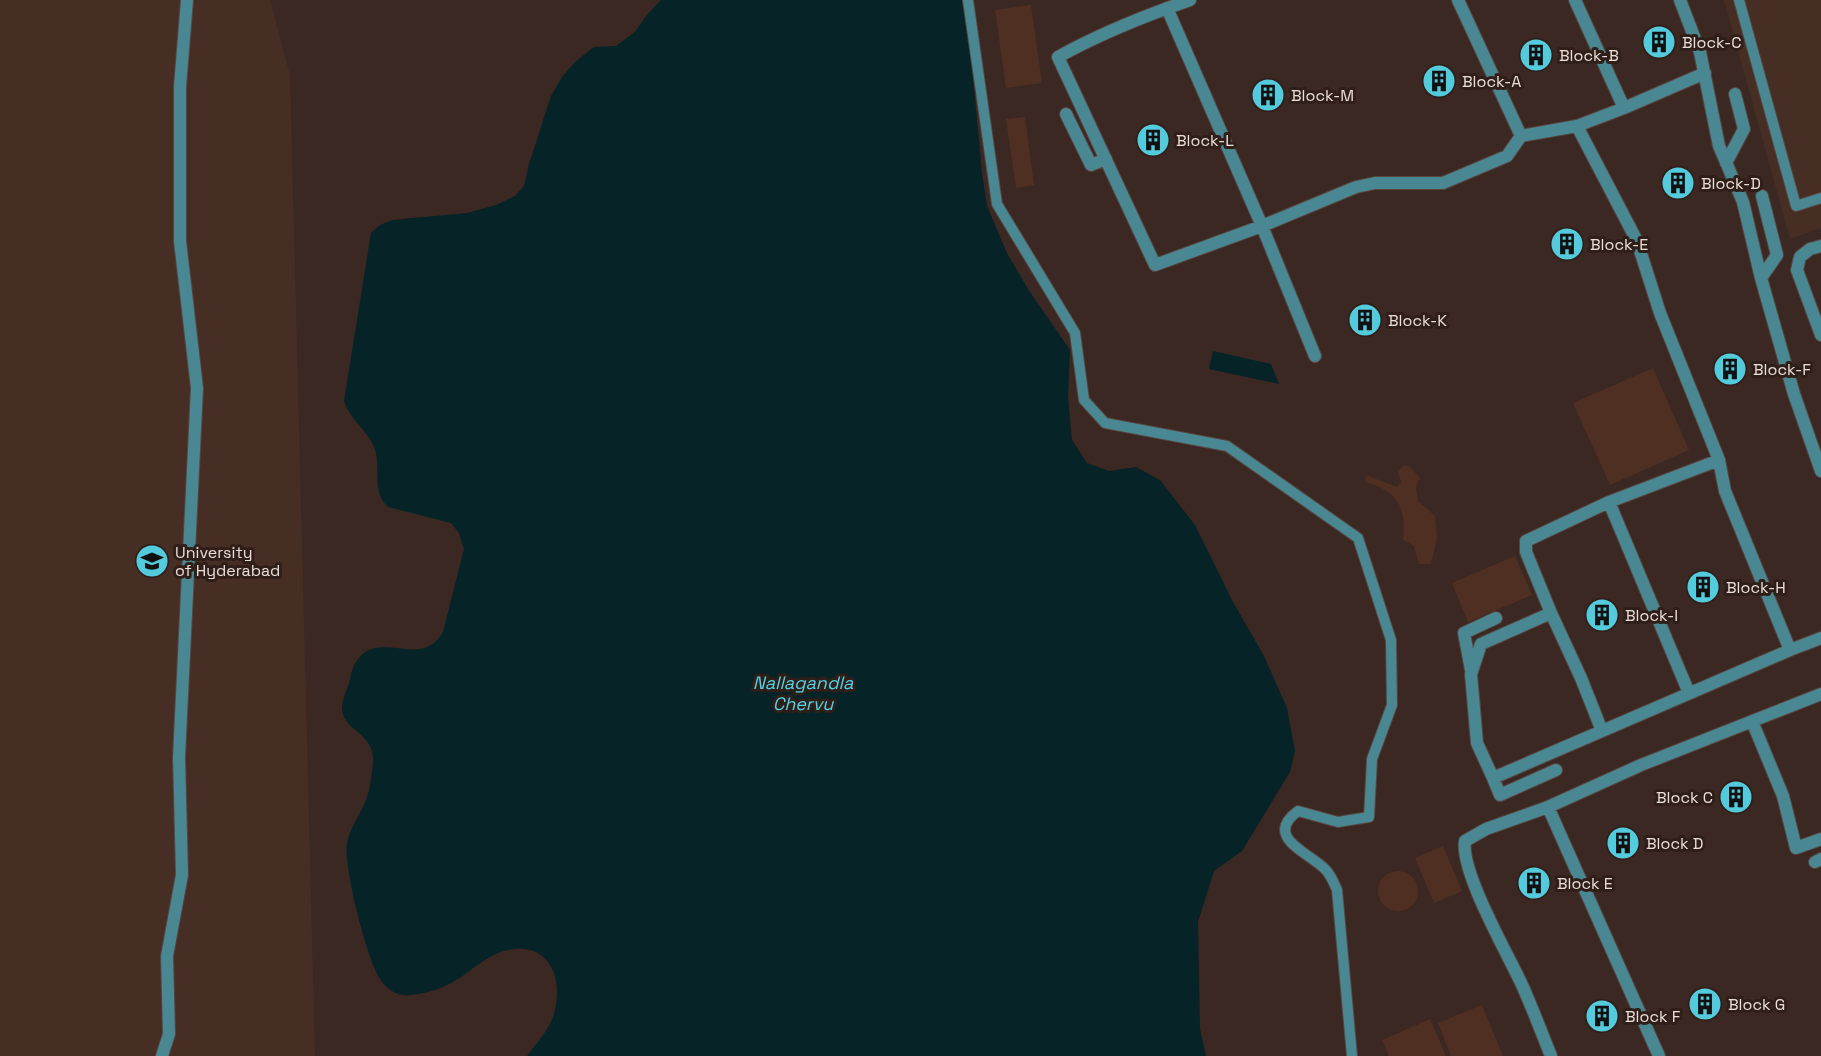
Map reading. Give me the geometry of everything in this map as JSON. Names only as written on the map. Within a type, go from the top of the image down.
[{"type":"street","points":[[162,1056],[169,1034],[167,956],[182,875],[179,757],[196,388],[180,241],[180,87],[187,0]]},
{"type":"street","points":[[1190,0],[1095,36],[1058,57],[1155,265],[1262,226],[1356,187],[1375,183],[1443,183],[1507,156],[1521,136],[1577,126],[1705,73]]},
{"type":"street","points":[[1458,0],[1521,136]]},
{"type":"street","points":[[1575,0],[1624,108]]},
{"type":"street","points":[[1682,1],[1700,52],[1719,146],[1743,202],[1761,278],[1794,394],[1821,471]]},
{"type":"street","points":[[1167,8],[1262,226],[1315,356]]},
{"type":"street","points":[[1726,164],[1744,129],[1735,94]]},
{"type":"street","points":[[1066,114],[1091,165],[1106,159]]},
{"type":"street","points":[[1577,126],[1637,241],[1660,313],[1719,460],[1725,491],[1790,650]]},
{"type":"street","points":[[1761,278],[1777,255],[1762,196]]},
{"type":"street","points":[[1821,246],[1810,249],[1800,257],[1797,270],[1821,335]]},
{"type":"street","points":[[1602,731],[1551,613],[1527,552],[1526,541],[1609,502],[1719,460]]},
{"type":"street","points":[[1609,502],[1689,693]]},
{"type":"street","points":[[1471,674],[1481,644],[1551,613]]},
{"type":"street","points":[[1496,618],[1464,633],[1471,674],[1477,743],[1500,795],[1556,770]]},
{"type":"street","points":[[1493,778],[1821,638]]},
{"type":"street","points":[[1551,1056],[1522,984],[1475,885],[1463,851],[1465,842],[1486,829],[1548,807],[1641,765],[1821,694]]},
{"type":"street","points":[[1752,721],[1783,796],[1796,848],[1821,839]]},
{"type":"street","points":[[1548,807],[1659,1056]]},
{"type":"lane","points":[[968,0],[997,204],[1075,333],[1084,400],[1105,423],[1227,446],[1358,538],[1392,640],[1392,705],[1372,759],[1369,817],[1338,822],[1298,811],[1286,823],[1285,830],[1286,837],[1291,843],[1326,870],[1337,890],[1352,1056]]},
{"type":"lane","points":[[1739,0],[1796,206],[1821,198]]},
{"type":"shaded area","name":"University of Hyderabad","points":[[0,0],[270,0],[290,75],[315,1056],[0,1056]]},
{"type":"shaded area","points":[[1724,0],[1821,0],[1821,228],[1790,239]]},
{"type":"shaded area","points":[[1031,5],[1042,83],[1006,88],[995,10]]},
{"type":"shaded area","points":[[1025,117],[1034,185],[1016,188],[1006,119]]},
{"type":"shaded area","points":[[1653,368],[1689,450],[1610,485],[1573,403]]},
{"type":"shaded area","points":[[1404,465],[1410,467],[1420,478],[1416,487],[1418,501],[1435,516],[1437,538],[1431,564],[1419,564],[1414,546],[1403,540],[1403,518],[1398,502],[1385,490],[1365,482],[1366,475],[1397,487],[1401,482],[1398,472]]},
{"type":"shaded area","points":[[1515,556],[1532,595],[1468,622],[1452,583]]},
{"type":"shaded area","points":[[1443,846],[1462,891],[1434,903],[1415,858]]},
{"type":"shaded area","points":[[1398,871],[1412,877],[1418,891],[1412,905],[1398,911],[1384,905],[1378,891],[1384,877]]},
{"type":"shaded area","points":[[1482,1005],[1503,1056],[1451,1056],[1438,1023]]},
{"type":"shaded area","points":[[1430,1019],[1446,1056],[1389,1056],[1382,1040]]},
{"type":"water","name":"Nallagandla Chervu","points":[[661,0],[962,0],[968,24],[987,206],[1007,253],[1028,289],[1070,350],[1068,397],[1072,440],[1087,463],[1109,471],[1136,467],[1160,480],[1195,525],[1232,600],[1264,656],[1287,708],[1295,751],[1290,772],[1242,851],[1214,871],[1198,922],[1200,1029],[1206,1056],[527,1056],[549,1025],[557,1001],[555,976],[544,957],[534,951],[522,949],[500,952],[448,985],[421,994],[397,993],[389,989],[380,979],[369,953],[357,912],[347,855],[347,843],[353,825],[368,794],[373,758],[367,741],[344,718],[343,703],[356,662],[365,652],[387,647],[423,648],[434,643],[443,632],[464,549],[459,533],[451,523],[388,507],[383,501],[378,488],[376,453],[370,439],[351,415],[344,401],[371,233],[380,225],[392,220],[467,213],[496,205],[515,196],[524,186],[551,96],[562,77],[575,62],[594,47],[616,46],[635,32]]},
{"type":"water","points":[[1213,351],[1271,364],[1279,384],[1209,369]]},
{"type":"place","name":"Block-C","points":[[1659,42]]},
{"type":"place","name":"Block-B","points":[[1536,55]]},
{"type":"place","name":"Block-A","points":[[1439,81]]},
{"type":"place","name":"Block-M","points":[[1268,95]]},
{"type":"place","name":"Block-L","points":[[1153,140]]},
{"type":"place","name":"Block-D","points":[[1678,183]]},
{"type":"place","name":"Block-E","points":[[1567,244]]},
{"type":"place","name":"Block-K","points":[[1365,320]]},
{"type":"place","name":"Block-F","points":[[1730,369]]},
{"type":"place","name":"University of Hyderabad","points":[[152,561]]},
{"type":"place","name":"Block-H","points":[[1703,587]]},
{"type":"place","name":"Block-I","points":[[1602,615]]},
{"type":"place","name":"Block C","points":[[1736,797]]},
{"type":"place","name":"Block D","points":[[1623,843]]},
{"type":"place","name":"Block E","points":[[1534,883]]},
{"type":"place","name":"Block G","points":[[1705,1004]]},
{"type":"place","name":"Block F","points":[[1602,1016]]}]
